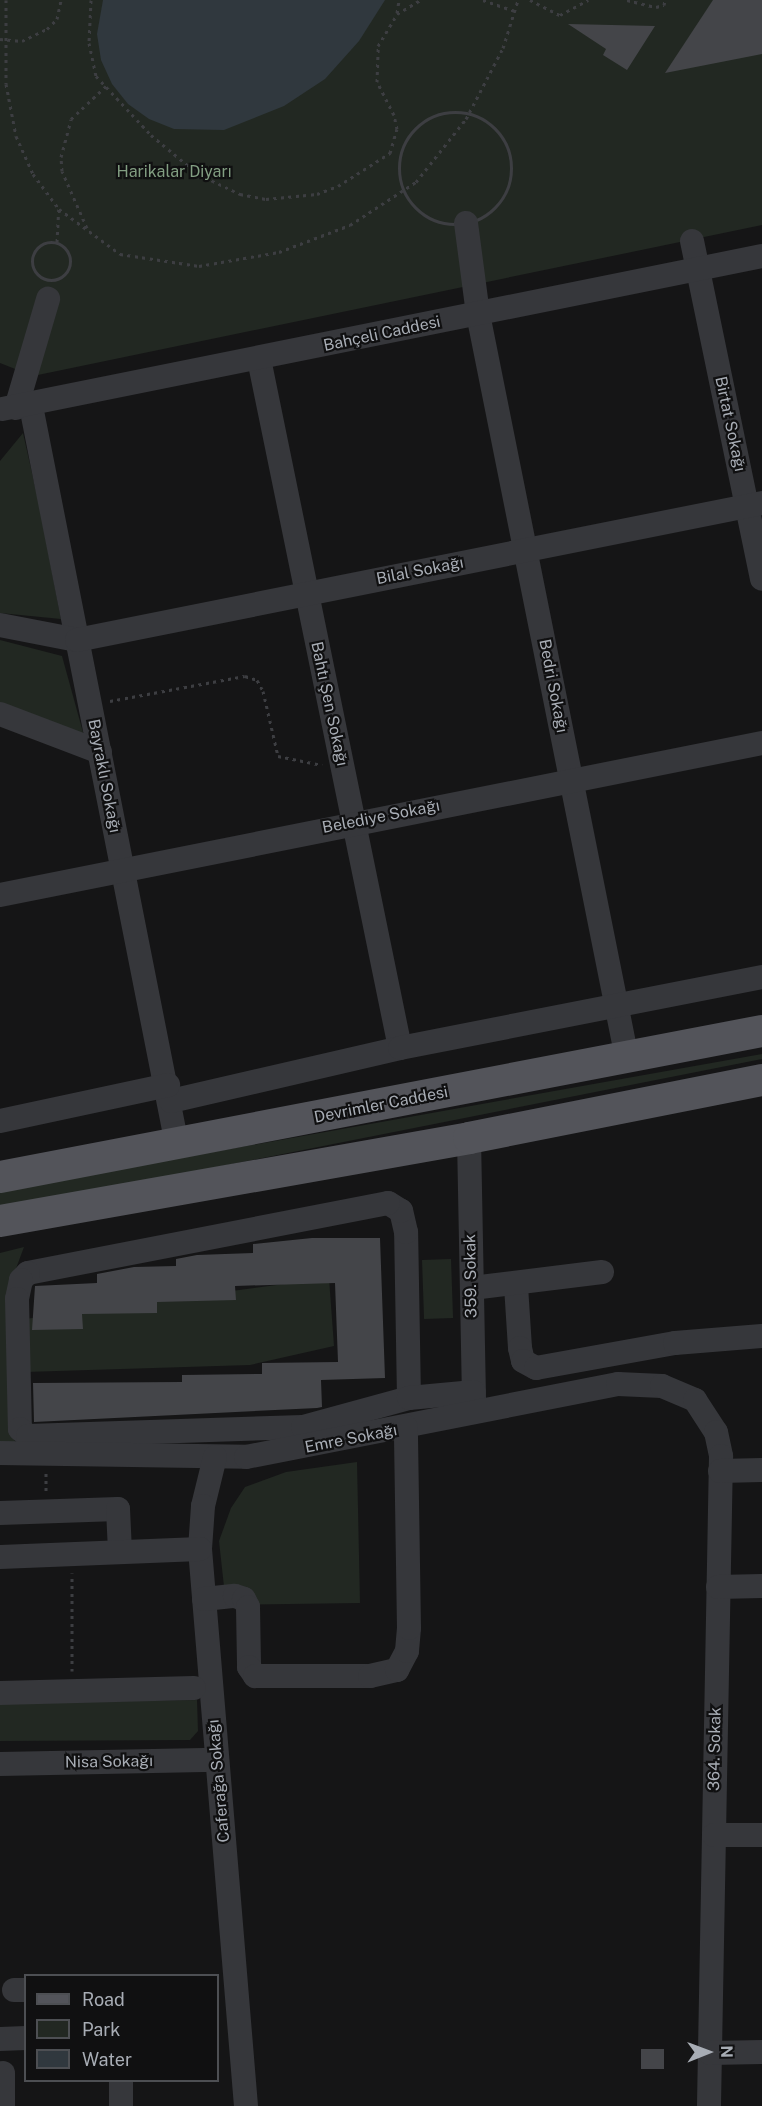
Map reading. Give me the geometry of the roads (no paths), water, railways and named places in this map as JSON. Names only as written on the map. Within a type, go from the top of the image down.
[{"type":"main road","name":"Devrimler Caddesi","points":[[0,1177],[177,1145],[762,1031]]},
{"type":"main road","points":[[0,1221],[469,1138],[762,1080]]},
{"type":"street","name":"Bedri Sokağı","points":[[466,223],[478,315],[627,1058]]},
{"type":"street","name":"Birtat Sokağı","points":[[692,241],[754,505],[762,579]]},
{"type":"street","name":"Bahçeli Caddesi","points":[[10,410],[762,256]]},
{"type":"street","points":[[10,410],[48,299]]},
{"type":"street","name":"Bahtı Şen Sokağı","points":[[259,359],[400,1048]]},
{"type":"street","name":"Bayraklı Sokağı","points":[[10,410],[78,640],[170,1093],[177,1145]]},
{"type":"street","name":"Bilal Sokağı","points":[[78,640],[754,505]]},
{"type":"street","points":[[0,625],[78,640]]},
{"type":"street","points":[[0,714],[100,752]]},
{"type":"street","name":"Belediye Sokağı","points":[[0,895],[353,822],[762,743]]},
{"type":"street","points":[[0,1121],[170,1093],[762,977]]},
{"type":"street","name":"359. Sokak","points":[[469,1138],[474,1403]]},
{"type":"street","points":[[408,1398],[406,1232],[401,1211],[387,1203],[28,1273],[21,1280],[17,1299],[20,1429],[28,1436],[303,1427],[408,1398],[474,1403]]},
{"type":"street","points":[[472,1288],[516,1286],[602,1272]]},
{"type":"street","points":[[516,1286],[520,1348],[524,1361],[536,1368],[675,1343],[762,1336]]},
{"type":"street","name":"Emre Sokağı","points":[[0,1453],[215,1457],[272,1455],[406,1428],[474,1403],[618,1384],[662,1386],[694,1400]]},
{"type":"street","name":"364. Sokak","points":[[694,1400],[716,1432],[720,1471],[710,2106]]},
{"type":"street","points":[[204,1599],[236,1596],[244,1599],[248,1608],[249,1667],[255,1676],[370,1676],[396,1670],[407,1651],[409,1628],[406,1428]]},
{"type":"street","name":"Caferağa Sokağı","points":[[215,1457],[203,1506],[200,1549],[217,1760],[229,2038],[246,2106]]},
{"type":"street","points":[[720,1471],[762,1470]]},
{"type":"street","points":[[0,1513],[118,1509],[120,1552]]},
{"type":"street","points":[[0,1557],[200,1549]]},
{"type":"street","points":[[718,1587],[762,1587]]},
{"type":"street","points":[[0,1693],[194,1688]]},
{"type":"street","name":"Nisa Sokağı","points":[[0,1764],[217,1760]]},
{"type":"street","points":[[714,1835],[762,1835]]},
{"type":"street","points":[[0,2038],[24,2038]]},
{"type":"street","points":[[710,2053],[762,2052]]},
{"type":"street","points":[[3,2073],[3,2106]]},
{"type":"street","points":[[121,2082],[121,2106]]},
{"type":"water","points":[[103,0],[385,0],[359,41],[325,79],[284,106],[224,130],[174,129],[149,119],[128,104],[112,84],[101,60],[97,34]]},
{"type":"park label","name":"Harikalar Diyarı","points":[[174,172]]}]
